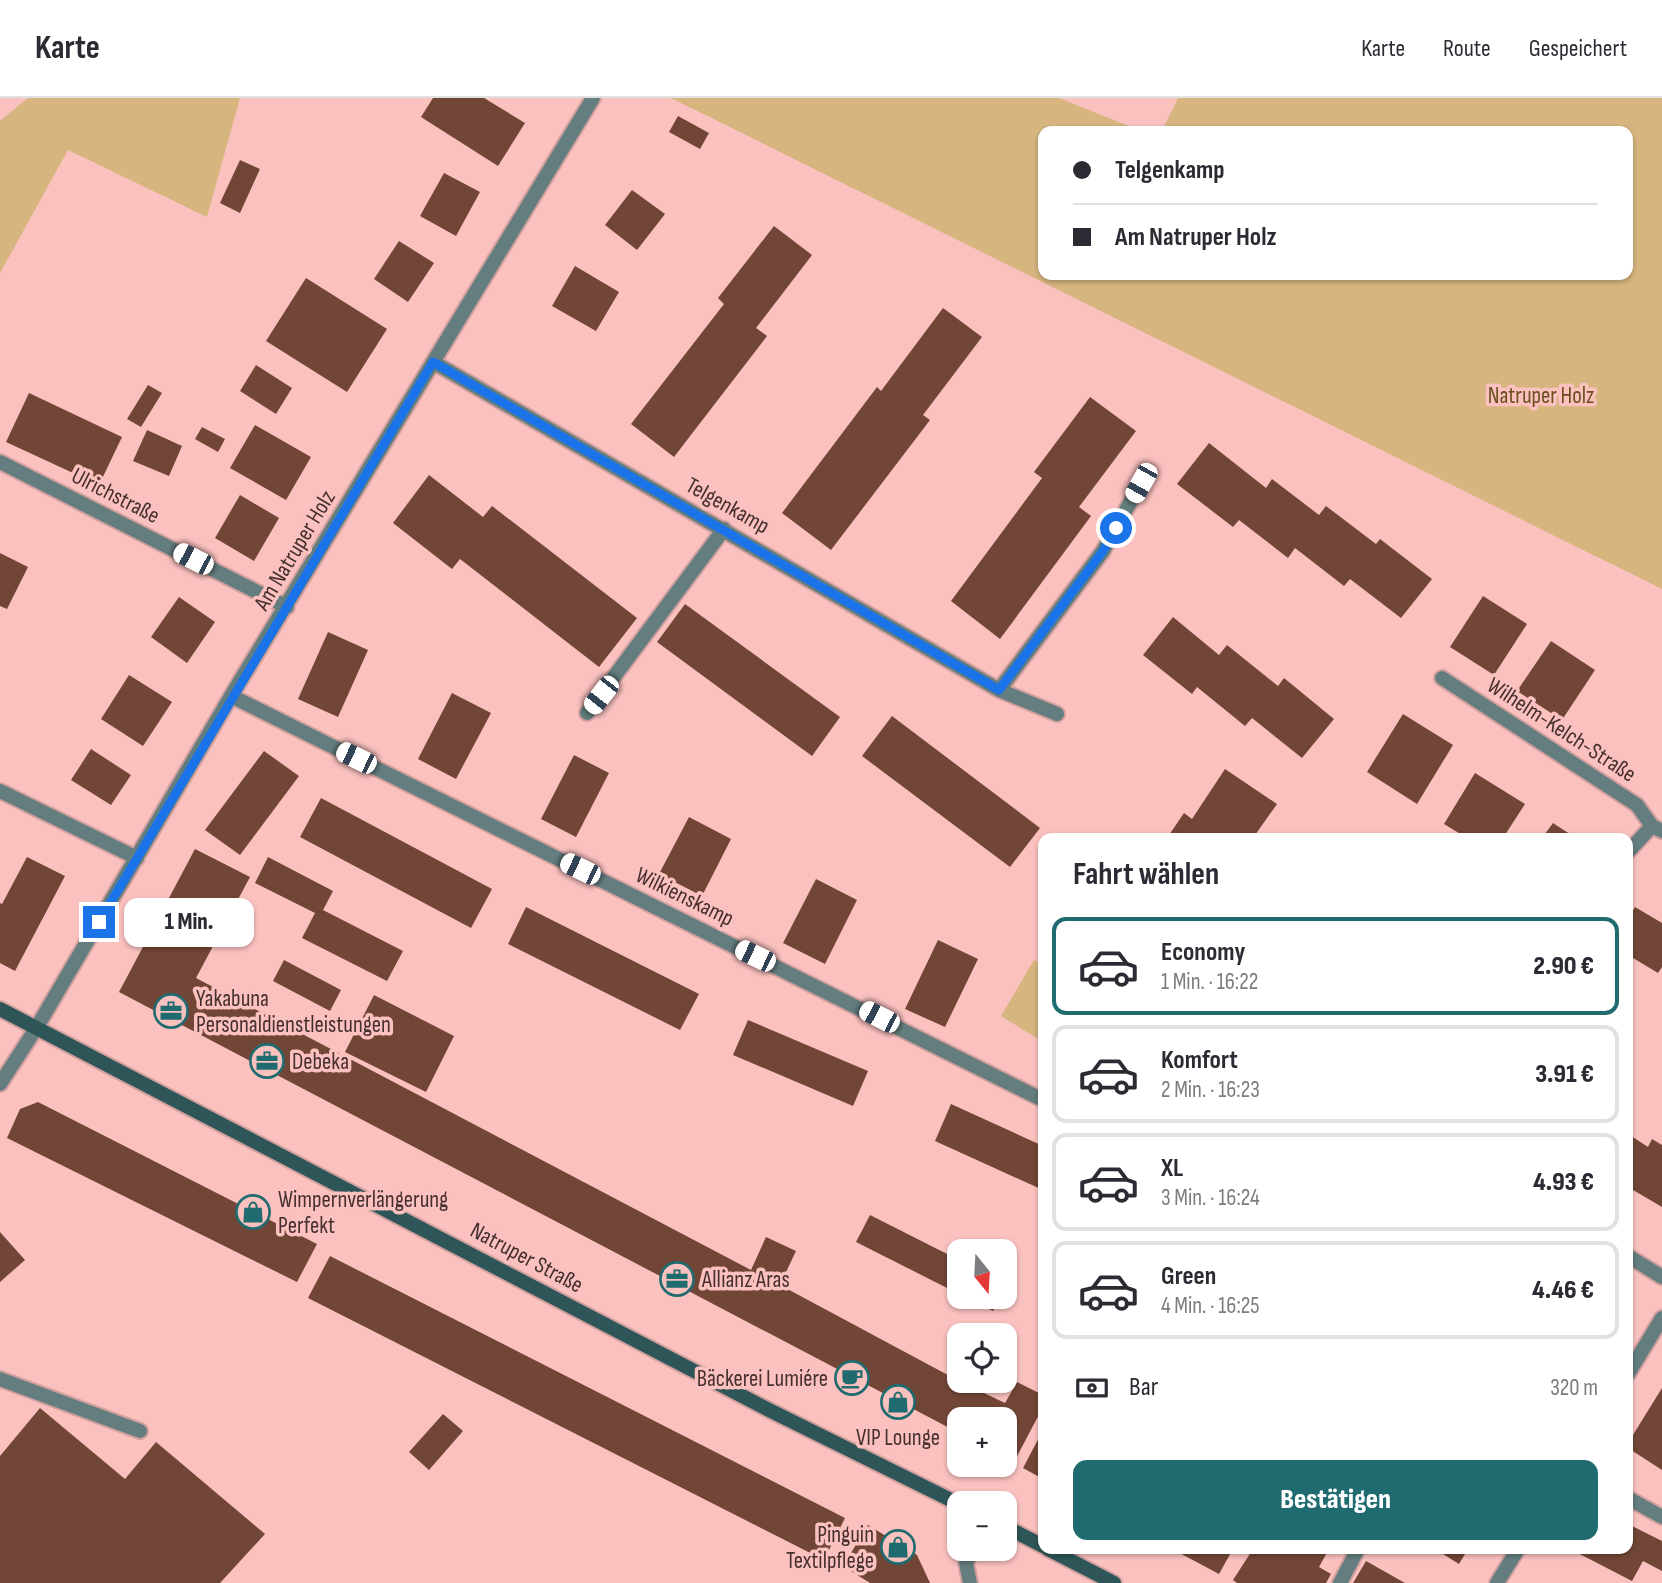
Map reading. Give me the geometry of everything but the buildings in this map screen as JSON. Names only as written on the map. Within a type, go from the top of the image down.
[{"type":"street","name":"Am Natruper Holz","points":[[0,1084],[37,1027],[231,696],[593,98]]},
{"type":"street","name":"Telgenkamp","points":[[433,362],[724,528],[999,690],[1057,714]]},
{"type":"street","name":"Ulrichstraße","points":[[0,462],[287,607]]},
{"type":"street","points":[[999,690],[1103,551],[1141,483]]},
{"type":"street","points":[[587,713],[724,528]]},
{"type":"street","name":"Wilhelm-Kelch-Straße","points":[[1442,678],[1637,805],[1657,828],[1633,848]]},
{"type":"street","name":"Wilkienskamp","points":[[231,696],[1038,1098]]},
{"type":"street","points":[[0,791],[136,858]]},
{"type":"street","name":"Natruper Straße","points":[[0,1009],[771,1411],[947,1498]]},
{"type":"street","points":[[1633,1259],[1662,1277]]},
{"type":"street","points":[[1633,1366],[1662,1318]]},
{"type":"street","points":[[0,1378],[140,1431]]},
{"type":"street","points":[[1633,1501],[1662,1517]]},
{"type":"street","points":[[1017,1533],[1038,1544]]},
{"type":"street","points":[[1058,1554],[1114,1583]]},
{"type":"street","points":[[1340,1583],[1355,1554]]},
{"type":"street","points":[[1497,1583],[1515,1554]]},
{"type":"street","points":[[967,1561],[970,1583]]},
{"type":"green space","points":[[28,98],[240,98],[207,217],[68,150],[0,273],[0,121]]},
{"type":"green space","name":"Natruper Holz","points":[[671,98],[1059,98],[1129,126],[1038,126],[1038,280]]},
{"type":"green space","name":"Natruper Holz","points":[[1178,98],[1662,98],[1662,589],[1038,280],[1633,280],[1633,126],[1164,126]]},
{"type":"green space","points":[[1034,960],[1038,963],[1038,1039],[1001,1016]]},
{"type":"place","name":"Yakabuna Personaldienstleistungen","points":[[171,1011]]},
{"type":"place","name":"Debeka","points":[[267,1061]]},
{"type":"place","name":"Wimpernverlängerung Perfekt","points":[[253,1212]]},
{"type":"place","name":"Allianz Aras","points":[[677,1279]]},
{"type":"place","name":"Bäckerei Lumiére","points":[[852,1378]]},
{"type":"place","name":"VIP Lounge","points":[[898,1402]]},
{"type":"place","name":"Pinguin Textilpflege","points":[[898,1547]]},
{"type":"route","points":[[99,922],[231,696],[433,362],[724,528],[999,690],[1103,551],[1116,528]]}]
